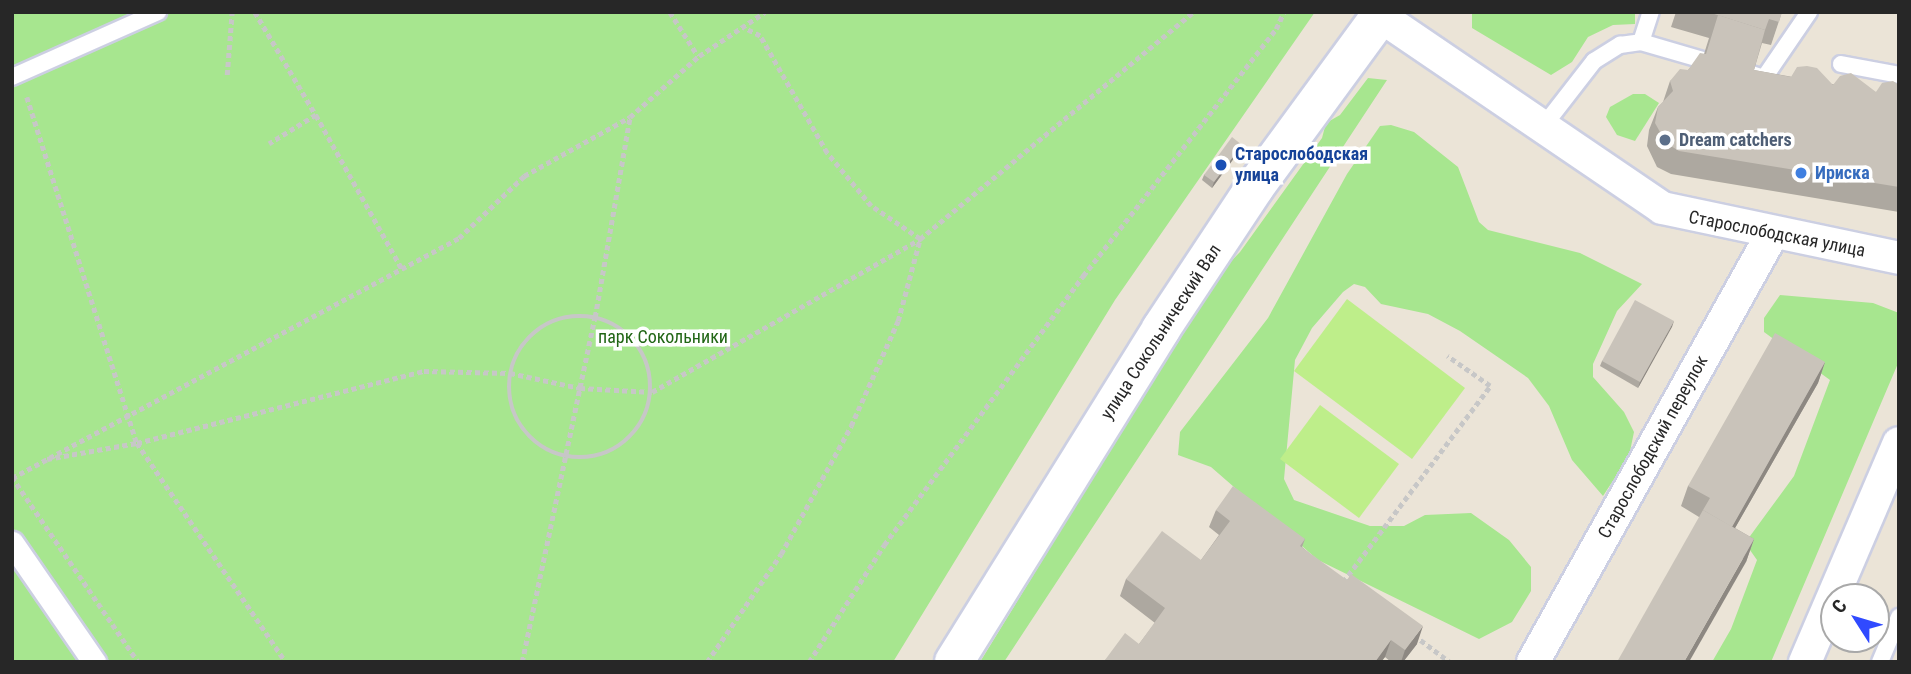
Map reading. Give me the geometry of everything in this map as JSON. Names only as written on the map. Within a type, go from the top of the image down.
[{"type":"main road","name":"улица Сокольнический Вал","points":[[954,662],[1168,318],[1255,187],[1382,14]]},
{"type":"street","name":"Старослободская улица","points":[[1382,14],[1542,128],[1662,208],[1899,258]]},
{"type":"street","name":"Старослободский переулок","points":[[1533,662],[1773,233]]},
{"type":"street","points":[[1805,662],[1899,443]]},
{"type":"street","points":[[12,543],[94,662]]},
{"type":"lane","points":[[16,76],[158,12]]},
{"type":"lane","points":[[1641,42],[1651,12]]},
{"type":"lane","points":[[1751,74],[1764,78],[1809,12]]},
{"type":"lane","points":[[1542,128],[1594,61],[1620,45],[1641,42],[1703,60]]},
{"type":"lane","points":[[1841,64],[1899,75]]},
{"type":"lane","points":[[1881,662],[1899,617]]},
{"type":"path","points":[[227,75],[232,12]]},
{"type":"path","points":[[255,12],[402,269]]},
{"type":"path","points":[[670,12],[698,56]]},
{"type":"path","points":[[138,662],[12,478],[402,269],[473,228],[524,176],[630,117],[698,56],[765,12]]},
{"type":"path","points":[[47,459],[137,443],[424,371],[510,373],[580,388],[652,392],[920,239],[1192,12]]},
{"type":"path","points":[[809,662],[884,545],[1083,276],[1276,29],[1284,12]]},
{"type":"path","points":[[744,28],[760,36],[827,153],[871,206],[920,239]]},
{"type":"path","points":[[16,76],[137,443],[286,662]]},
{"type":"path","points":[[269,144],[316,115]]},
{"type":"path","points":[[522,662],[595,317],[630,117]]},
{"type":"path","points":[[707,662],[780,554],[851,426],[898,321],[920,239]]},
{"type":"path","points":[[576,316],[595,317],[612,323],[640,348],[648,365],[652,392],[645,419],[620,447],[585,459],[566,457],[540,446],[520,427],[509,392],[510,373],[521,347],[541,327],[576,316]]},
{"type":"path","points":[[1354,591],[1343,583],[1490,386],[1447,355]]},
{"type":"path","points":[[1407,630],[1450,662]]},
{"type":"green space","name":"парк Сокольники","points":[[12,12],[1315,12],[1115,300],[893,662],[12,662]]},
{"type":"green space","points":[[1472,12],[1635,12],[1635,24],[1613,25],[1588,37],[1572,62],[1551,75],[1472,28]]},
{"type":"green space","points":[[1368,78],[1387,80],[1004,662],[980,662],[1215,278],[1240,252],[1322,138],[1326,123],[1340,115]]},
{"type":"green space","points":[[1633,94],[1645,94],[1659,103],[1635,141],[1617,135],[1606,117],[1610,107]]},
{"type":"green space","points":[[1391,125],[1414,132],[1458,167],[1479,222],[1488,230],[1580,253],[1642,284],[1617,311],[1593,364],[1593,377],[1624,412],[1634,432],[1629,456],[1603,496],[1572,460],[1549,406],[1528,378],[1460,331],[1428,314],[1381,304],[1365,287],[1354,284],[1343,292],[1312,328],[1295,360],[1284,479],[1294,500],[1370,526],[1404,526],[1425,515],[1471,513],[1509,540],[1531,567],[1531,591],[1512,622],[1479,639],[1318,560],[1211,467],[1178,455],[1180,432],[1268,318],[1347,174],[1380,126]]},
{"type":"green space","points":[[1780,295],[1873,303],[1899,313],[1899,361],[1771,662],[1712,662],[1731,629],[1757,560],[1745,543],[1794,476],[1830,380],[1764,332],[1764,318]]},
{"type":"green space","points":[[1347,299],[1465,388],[1412,459],[1294,371]]},
{"type":"green space","points":[[1320,405],[1399,464],[1359,518],[1280,459]]},
{"type":"building","points":[[1708,12],[1782,12],[1779,22],[1769,19],[1765,30]]},
{"type":"building","points":[[1718,15],[1765,30],[1754,70],[1791,77],[1797,67],[1807,66],[1817,68],[1833,85],[1840,76],[1851,73],[1876,92],[1882,83],[1893,81],[1899,85],[1899,187],[1679,151],[1666,143],[1655,123],[1658,107],[1673,91],[1670,81],[1680,69],[1688,70],[1700,53],[1706,54]]},
{"type":"building","points":[[1232,137],[1242,145],[1214,182],[1204,175]]},
{"type":"building","points":[[1635,300],[1674,321],[1640,382],[1602,361]]},
{"type":"building","points":[[1775,333],[1825,362],[1732,527],[1703,510],[1710,498],[1688,486]]},
{"type":"building","points":[[1233,486],[1305,539],[1300,546],[1347,580],[1351,574],[1423,626],[1405,650],[1391,640],[1375,662],[1105,660],[1125,633],[1139,644],[1165,608],[1126,579],[1162,531],[1201,560],[1230,521],[1216,510]]},
{"type":"building","points":[[1703,510],[1754,539],[1684,662],[1617,662]]},
{"type":"place","name":"Dream catchers","points":[[1665,140]]},
{"type":"place","name":"Старослободская улица","points":[[1221,165]]},
{"type":"place","name":"Ириска","points":[[1801,173]]}]
